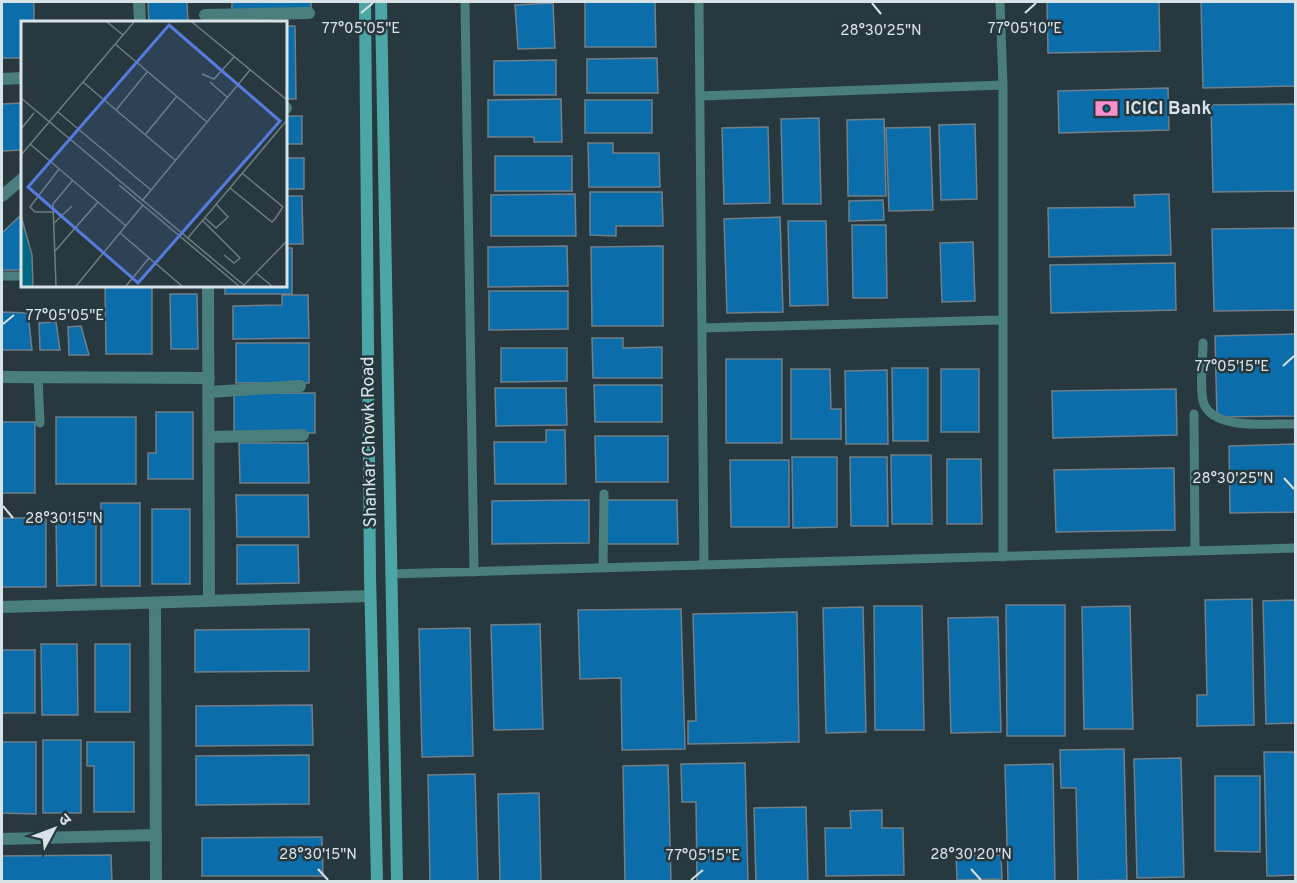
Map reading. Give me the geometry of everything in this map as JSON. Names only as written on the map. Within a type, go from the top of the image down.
[{"type":"main road","name":"Shankar Chowk Road","points":[[365,2],[370,596],[377,882]]},
{"type":"main road","name":"Shankar Chowk Road","points":[[381,2],[397,882]]},
{"type":"street","points":[[139,2],[140,21]]},
{"type":"street","points":[[205,2],[205,19],[309,13]]},
{"type":"street","points":[[2,79],[21,78]]},
{"type":"street","points":[[2,196],[21,180]]},
{"type":"street","points":[[208,286],[209,600]]},
{"type":"street","points":[[2,376],[209,378]]},
{"type":"street","points":[[209,392],[300,386]]},
{"type":"street","points":[[209,437],[303,435]]},
{"type":"street","points":[[2,607],[370,596]]},
{"type":"street","points":[[155,604],[156,882]]},
{"type":"street","points":[[2,838],[156,835]]},
{"type":"lane","points":[[465,2],[474,572]]},
{"type":"lane","points":[[699,2],[704,565]]},
{"type":"lane","points":[[1000,2],[1003,85],[1003,557]]},
{"type":"lane","points":[[700,96],[1003,85]]},
{"type":"lane","points":[[2,276],[21,276]]},
{"type":"lane","points":[[702,328],[1002,320]]},
{"type":"lane","points":[[1203,343],[1204,404],[1213,416],[1227,423],[1296,424]]},
{"type":"lane","points":[[38,377],[40,423]]},
{"type":"lane","points":[[1194,414],[1195,551]]},
{"type":"lane","points":[[603,568],[604,494]]},
{"type":"lane","points":[[390,574],[1296,548]]},
{"type":"building","points":[[2,2],[34,2],[34,21],[21,21],[21,58],[2,58]]},
{"type":"building","points":[[148,2],[187,2],[188,21],[149,21]]},
{"type":"building","points":[[232,2],[311,2],[311,10],[232,10]]},
{"type":"building","points":[[585,2],[655,2],[656,47],[585,47]]},
{"type":"building","points":[[1047,2],[1159,2],[1160,51],[1048,53]]},
{"type":"building","points":[[1201,2],[1296,2],[1296,86],[1203,88]]},
{"type":"building","points":[[553,3],[555,48],[518,49],[515,5]]},
{"type":"building","points":[[286,26],[295,26],[296,99],[286,99]]},
{"type":"building","points":[[657,58],[658,93],[587,93],[587,59]]},
{"type":"building","points":[[556,60],[556,95],[494,95],[494,61]]},
{"type":"building","points":[[1168,88],[1169,130],[1059,133],[1058,91]]},
{"type":"building","points":[[561,99],[562,142],[534,142],[534,137],[488,137],[488,100]]},
{"type":"building","points":[[585,100],[652,100],[652,133],[585,133]]},
{"type":"building","points":[[21,103],[21,150],[2,151],[2,104]]},
{"type":"building","points":[[1296,104],[1296,191],[1213,192],[1211,105]]},
{"type":"building","points":[[286,116],[302,116],[302,144],[286,144]]},
{"type":"building","points":[[819,118],[821,204],[783,204],[781,119]]},
{"type":"building","points":[[884,119],[886,196],[848,196],[847,120]]},
{"type":"building","points":[[975,124],[977,199],[941,200],[939,125]]},
{"type":"building","points":[[768,127],[770,203],[724,204],[722,128]]},
{"type":"building","points":[[930,127],[933,210],[889,211],[886,128]]},
{"type":"building","points":[[588,143],[613,143],[613,153],[659,153],[660,187],[589,187]]},
{"type":"building","points":[[495,156],[572,156],[572,191],[495,191]]},
{"type":"building","points":[[286,158],[304,158],[304,189],[286,189]]},
{"type":"building","points":[[590,192],[662,192],[663,226],[616,226],[616,236],[590,235]]},
{"type":"building","points":[[575,194],[576,236],[491,236],[491,195]]},
{"type":"building","points":[[1169,194],[1171,255],[1049,257],[1048,208],[1135,207],[1134,195]]},
{"type":"building","points":[[286,196],[302,196],[303,244],[286,244]]},
{"type":"building","points":[[883,200],[884,220],[849,221],[849,201]]},
{"type":"building","points":[[21,215],[21,270],[2,270],[2,233]]},
{"type":"building","points":[[780,217],[783,312],[727,313],[724,219]]},
{"type":"building","points":[[788,221],[826,221],[828,305],[790,306]]},
{"type":"building","points":[[852,225],[886,225],[887,298],[853,298]]},
{"type":"building","points":[[1296,228],[1296,310],[1214,311],[1212,229]]},
{"type":"building","points":[[973,242],[975,301],[942,302],[940,243]]},
{"type":"building","points":[[567,246],[568,286],[488,287],[488,247]]},
{"type":"building","points":[[663,246],[663,326],[592,326],[591,247]]},
{"type":"building","points":[[286,248],[292,248],[292,294],[225,294],[225,286],[286,286]]},
{"type":"building","points":[[1175,263],[1176,310],[1051,313],[1050,265]]},
{"type":"building","points":[[105,286],[152,286],[152,354],[106,354]]},
{"type":"building","points":[[489,291],[568,291],[568,329],[489,330]]},
{"type":"building","points":[[170,294],[197,294],[198,349],[171,349]]},
{"type":"building","points":[[282,295],[308,295],[309,338],[233,339],[233,306],[282,305]]},
{"type":"building","points":[[2,312],[28,313],[32,350],[2,350]]},
{"type":"building","points":[[56,322],[60,350],[40,350],[39,323]]},
{"type":"building","points":[[81,326],[89,355],[69,355],[68,327]]},
{"type":"building","points":[[1296,334],[1296,416],[1217,417],[1215,336]]},
{"type":"building","points":[[592,338],[623,338],[623,348],[662,347],[662,378],[593,378]]},
{"type":"building","points":[[236,343],[309,343],[309,383],[236,383]]},
{"type":"building","points":[[501,348],[567,348],[567,381],[501,382]]},
{"type":"building","points":[[726,359],[782,359],[782,443],[726,443]]},
{"type":"building","points":[[892,368],[928,368],[928,441],[893,441]]},
{"type":"building","points":[[791,369],[830,369],[831,409],[841,409],[841,439],[791,439]]},
{"type":"building","points":[[941,369],[979,369],[979,432],[941,432]]},
{"type":"building","points":[[887,370],[888,444],[846,444],[845,371]]},
{"type":"building","points":[[594,385],[662,385],[662,422],[595,422]]},
{"type":"building","points":[[495,388],[566,388],[567,425],[496,426]]},
{"type":"building","points":[[1176,389],[1177,435],[1053,438],[1052,391]]},
{"type":"building","points":[[234,393],[315,393],[315,433],[234,433]]},
{"type":"building","points":[[156,412],[193,412],[193,479],[148,479],[148,453],[156,453]]},
{"type":"building","points":[[56,417],[136,417],[136,484],[56,484]]},
{"type":"building","points":[[2,422],[35,422],[35,493],[2,493]]},
{"type":"building","points":[[546,430],[565,430],[566,484],[495,484],[494,442],[546,442]]},
{"type":"building","points":[[595,436],[668,436],[668,482],[596,482]]},
{"type":"building","points":[[239,443],[308,443],[309,483],[240,483]]},
{"type":"building","points":[[1296,444],[1296,512],[1230,513],[1229,446]]},
{"type":"building","points":[[891,455],[931,455],[932,524],[892,524]]},
{"type":"building","points":[[792,457],[837,457],[837,527],[793,528]]},
{"type":"building","points":[[850,457],[887,457],[888,526],[851,526]]},
{"type":"building","points":[[947,459],[981,459],[982,524],[947,524]]},
{"type":"building","points":[[730,460],[789,460],[789,527],[731,527]]},
{"type":"building","points":[[1174,468],[1175,530],[1056,532],[1054,470]]},
{"type":"building","points":[[236,495],[308,495],[309,537],[237,537]]},
{"type":"building","points":[[589,500],[589,543],[492,544],[492,501]]},
{"type":"building","points":[[607,500],[677,500],[678,544],[607,544]]},
{"type":"building","points":[[101,503],[140,503],[140,586],[101,586]]},
{"type":"building","points":[[152,509],[190,509],[190,584],[152,584]]},
{"type":"building","points":[[2,518],[46,518],[46,587],[2,587]]},
{"type":"building","points":[[56,519],[96,519],[96,585],[57,586]]},
{"type":"building","points":[[237,545],[298,545],[299,583],[237,584]]},
{"type":"building","points":[[1252,599],[1254,725],[1197,726],[1197,695],[1207,695],[1205,600]]},
{"type":"building","points":[[1296,600],[1296,723],[1266,724],[1263,601]]},
{"type":"building","points":[[1006,605],[1065,605],[1065,736],[1007,736]]},
{"type":"building","points":[[874,606],[922,606],[924,730],[875,730]]},
{"type":"building","points":[[1130,606],[1133,729],[1084,729],[1082,607]]},
{"type":"building","points":[[863,607],[866,732],[826,733],[823,608]]},
{"type":"building","points":[[681,609],[685,749],[622,750],[621,678],[580,679],[578,610]]},
{"type":"building","points":[[797,612],[799,742],[688,744],[688,721],[696,721],[693,614]]},
{"type":"building","points":[[998,617],[1001,732],[951,733],[948,618]]},
{"type":"building","points":[[540,624],[543,729],[494,730],[491,625]]},
{"type":"building","points":[[470,628],[473,756],[422,757],[419,629]]},
{"type":"building","points":[[309,629],[309,671],[195,672],[195,630]]},
{"type":"building","points":[[41,644],[77,644],[78,715],[42,715]]},
{"type":"building","points":[[95,644],[130,644],[130,712],[95,712]]},
{"type":"building","points":[[2,650],[35,650],[35,713],[2,713]]},
{"type":"building","points":[[312,705],[313,745],[196,746],[196,706]]},
{"type":"building","points":[[43,740],[81,740],[81,813],[43,813]]},
{"type":"building","points":[[2,742],[36,742],[36,814],[2,813]]},
{"type":"building","points":[[87,742],[134,742],[134,812],[94,812],[94,766],[87,766]]},
{"type":"building","points":[[1124,749],[1127,880],[1078,881],[1076,788],[1061,788],[1060,750]]},
{"type":"building","points":[[1264,752],[1296,752],[1296,875],[1267,876]]},
{"type":"building","points":[[309,755],[309,804],[196,805],[196,756]]},
{"type":"building","points":[[1181,758],[1184,877],[1137,878],[1134,759]]},
{"type":"building","points":[[745,763],[748,882],[697,882],[696,802],[682,802],[681,764]]},
{"type":"building","points":[[1053,764],[1055,882],[1008,882],[1005,765]]},
{"type":"building","points":[[668,765],[671,882],[625,882],[623,766]]},
{"type":"building","points":[[475,774],[478,882],[430,882],[428,775]]},
{"type":"building","points":[[1215,776],[1260,776],[1260,852],[1215,851]]},
{"type":"building","points":[[539,793],[541,882],[500,882],[498,794]]},
{"type":"building","points":[[806,807],[808,882],[756,882],[754,808]]},
{"type":"building","points":[[882,810],[882,828],[903,828],[904,875],[826,876],[825,828],[851,828],[850,811]]},
{"type":"building","points":[[322,837],[323,876],[202,876],[202,838]]},
{"type":"building","points":[[111,855],[112,882],[2,882],[2,856]]},
{"type":"building","points":[[956,855],[1001,855],[1002,879],[957,880]]},
{"type":"place","name":"ICICI Bank","points":[[1107,109]]}]
